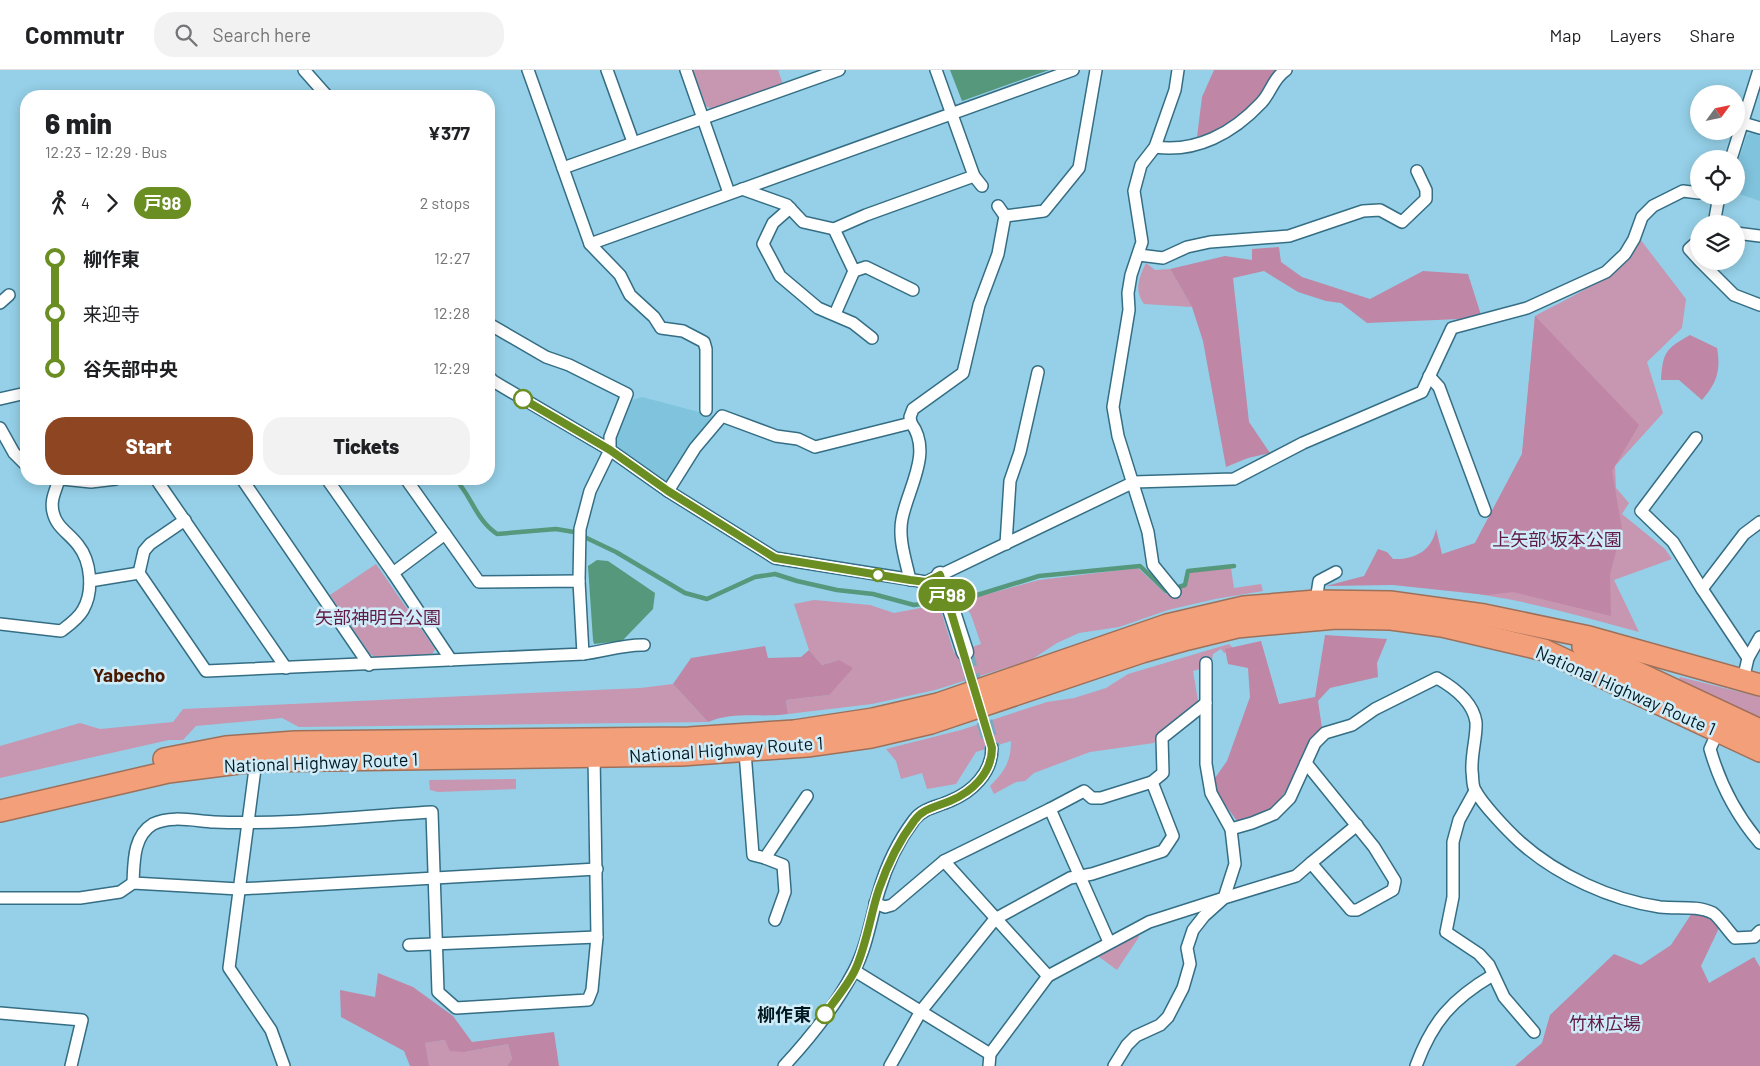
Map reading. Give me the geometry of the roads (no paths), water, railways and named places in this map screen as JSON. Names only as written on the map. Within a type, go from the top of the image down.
[{"type":"highway","name":"National Highway Route 1","points":[[0,796],[110,770],[226,747],[295,742],[690,738],[794,731],[873,719],[938,704],[1168,625],[1244,607],[1316,601],[1390,602],[1437,607],[1520,623]]},
{"type":"highway","name":"National Highway Route 1","points":[[0,811],[168,772],[256,761],[745,752],[871,737],[930,723],[1188,638],[1238,627],[1336,618],[1391,619],[1442,626],[1544,650],[1718,731],[1755,751]]},
{"type":"highway","points":[[1520,623],[1589,637],[1751,682]]},
{"type":"highway","points":[[1520,623],[1608,658],[1760,730]]},
{"type":"street","points":[[304,70],[322,90]]},
{"type":"street","points":[[528,70],[590,244],[620,275],[630,295],[654,318],[660,328],[683,331],[704,342],[706,349],[706,410]]},
{"type":"street","points":[[607,70],[633,142]]},
{"type":"street","points":[[686,70],[729,193]]},
{"type":"street","points":[[563,168],[840,70]]},
{"type":"street","points":[[936,70],[974,176],[982,186]]},
{"type":"street","points":[[590,244],[1073,70]]},
{"type":"street","points":[[910,580],[902,541],[902,520],[920,452],[916,430],[910,423],[910,417],[913,409],[963,373],[979,305],[998,254],[1001,211],[1044,211],[1079,168],[1096,70]]},
{"type":"street","points":[[1175,592],[1153,565],[1148,532],[1134,482],[1118,436],[1113,407],[1129,310],[1128,292],[1131,275],[1142,242],[1134,191],[1142,165],[1155,147],[1175,90],[1178,70]]},
{"type":"street","points":[[1155,147],[1184,149],[1222,136],[1261,103],[1280,74],[1286,70]]},
{"type":"street","points":[[1745,116],[1759,70]]},
{"type":"street","points":[[1745,124],[1760,128]]},
{"type":"street","points":[[1138,255],[1163,258],[1187,247],[1210,242],[1289,236],[1363,211],[1380,210],[1402,222],[1426,199],[1426,190],[1417,171]]},
{"type":"street","points":[[742,189],[787,205],[803,222],[834,230],[866,215],[974,176]]},
{"type":"street","points":[[495,383],[610,450],[668,491],[775,558],[926,582],[1134,482],[1234,479],[1303,443],[1422,392],[1452,328],[1527,308],[1606,272],[1625,254],[1634,240],[1642,217],[1653,206],[1683,191],[1690,192]]},
{"type":"street","points":[[790,208],[773,223],[764,244],[779,275],[818,308],[853,323],[872,338]]},
{"type":"street","points":[[834,230],[854,271]]},
{"type":"street","points":[[1745,234],[1760,236]]},
{"type":"street","points":[[835,314],[854,271],[866,267],[913,290]]},
{"type":"street","points":[[1708,270],[1734,295],[1760,305]]},
{"type":"street","points":[[495,327],[546,357],[569,364],[627,394],[610,437],[610,450],[590,490],[580,533],[579,581],[583,654]]},
{"type":"street","points":[[1006,544],[1010,481],[1020,452],[1038,372]]},
{"type":"street","points":[[1429,376],[1439,387],[1485,511]]},
{"type":"street","points":[[0,399],[20,394]]},
{"type":"street","points":[[668,491],[695,448],[722,416],[776,436],[798,439],[815,447],[910,423]]},
{"type":"street","points":[[0,428],[14,453],[20,459]]},
{"type":"street","points":[[1696,438],[1641,511],[1673,542],[1748,658],[1751,682]]},
{"type":"street","points":[[0,624],[61,631],[84,609],[90,581],[88,564],[83,552],[57,523],[53,512],[52,496],[57,485]]},
{"type":"street","points":[[160,485],[286,668]]},
{"type":"street","points":[[246,485],[369,665]]},
{"type":"street","points":[[331,485],[393,573],[450,660]]},
{"type":"street","points":[[410,485],[479,582],[579,581]]},
{"type":"street","points":[[185,520],[150,544],[144,551],[139,573],[206,671],[583,654],[608,651],[632,645],[644,645]]},
{"type":"street","points":[[1702,589],[1744,534],[1760,522]]},
{"type":"street","points":[[393,573],[445,534]]},
{"type":"street","points":[[1316,601],[1319,581],[1336,572]]},
{"type":"street","points":[[90,581],[139,573]]},
{"type":"street","points":[[940,575],[965,652]]},
{"type":"street","points":[[1748,658],[1760,637]]},
{"type":"street","points":[[1114,1066],[1127,1045],[1136,1036],[1160,1025],[1168,1017],[1183,988],[1190,964],[1187,948],[1192,930],[1224,898],[1235,864],[1230,829],[1211,792],[1206,764],[1206,663]]},
{"type":"street","points":[[1230,829],[1274,814],[1290,798],[1315,743],[1326,733],[1352,724],[1375,709],[1438,678],[1450,685],[1466,701],[1473,713],[1476,724],[1471,755],[1475,790],[1519,841],[1545,861],[1590,885],[1644,903],[1701,910],[1714,914],[1725,930],[1736,938],[1754,937],[1760,930]]},
{"type":"street","points":[[876,904],[885,907],[892,905],[944,861],[1084,791],[1092,798],[1101,798],[1152,782],[1163,773],[1162,738],[1206,704]]},
{"type":"street","points":[[1718,731],[1710,749],[1721,784],[1735,809],[1760,843]]},
{"type":"street","points":[[784,1066],[807,1040],[855,970],[890,864],[914,820],[920,813],[950,802],[974,787],[986,772],[992,756],[992,748]]},
{"type":"street","points":[[745,752],[753,856],[765,858],[783,865],[785,892],[775,920]]},
{"type":"street","points":[[133,883],[134,851],[142,835],[153,825],[169,819],[247,823],[432,812],[438,992],[456,1008],[588,1000],[592,990],[597,937],[594,756]]},
{"type":"street","points":[[256,761],[228,968],[271,1030],[284,1066]]},
{"type":"street","points":[[1306,763],[1374,847],[1396,881],[1393,890],[1357,910],[1351,910],[1311,863]]},
{"type":"street","points":[[890,1066],[921,1011],[995,919],[1070,878],[1163,851],[1173,836],[1152,782]]},
{"type":"street","points":[[1475,790],[1459,820],[1453,842],[1453,897],[1446,932],[1479,954],[1489,964],[1504,997],[1534,1032]]},
{"type":"street","points":[[765,858],[807,796]]},
{"type":"street","points":[[1050,809],[1109,942]]},
{"type":"street","points":[[855,970],[921,1011],[990,1060],[1048,976],[1149,922],[1241,894],[1270,882],[1296,876],[1357,825]]},
{"type":"street","points":[[944,861],[1048,976]]},
{"type":"street","points":[[0,898],[80,898],[120,892],[133,883],[238,889],[597,869]]},
{"type":"street","points":[[409,945],[597,937]]},
{"type":"street","points":[[1416,1066],[1437,1021],[1478,984],[1493,975]]},
{"type":"street","points":[[0,1013],[82,1020],[71,1066]]},
{"type":"waterway","points":[[460,485],[484,521],[497,534],[556,529],[574,532],[616,552],[685,593],[707,599],[755,577],[775,574],[837,590],[873,594],[914,605],[974,596],[1039,576],[1140,566],[1166,591],[1185,585],[1188,571],[1234,566]]},
{"type":"tunnel","points":[[965,652],[992,748]]},
{"type":"place","name":"柳作東","points":[[825,1014]]},
{"type":"district","name":"Yabecho","points":[[129,674]]},
{"type":"park label","name":"上矢部 坂本公園","points":[[1557,539]]},
{"type":"park label","name":"矢部神明台公園","points":[[378,617]]},
{"type":"park label","name":"竹林広場","points":[[1605,1023]]}]
